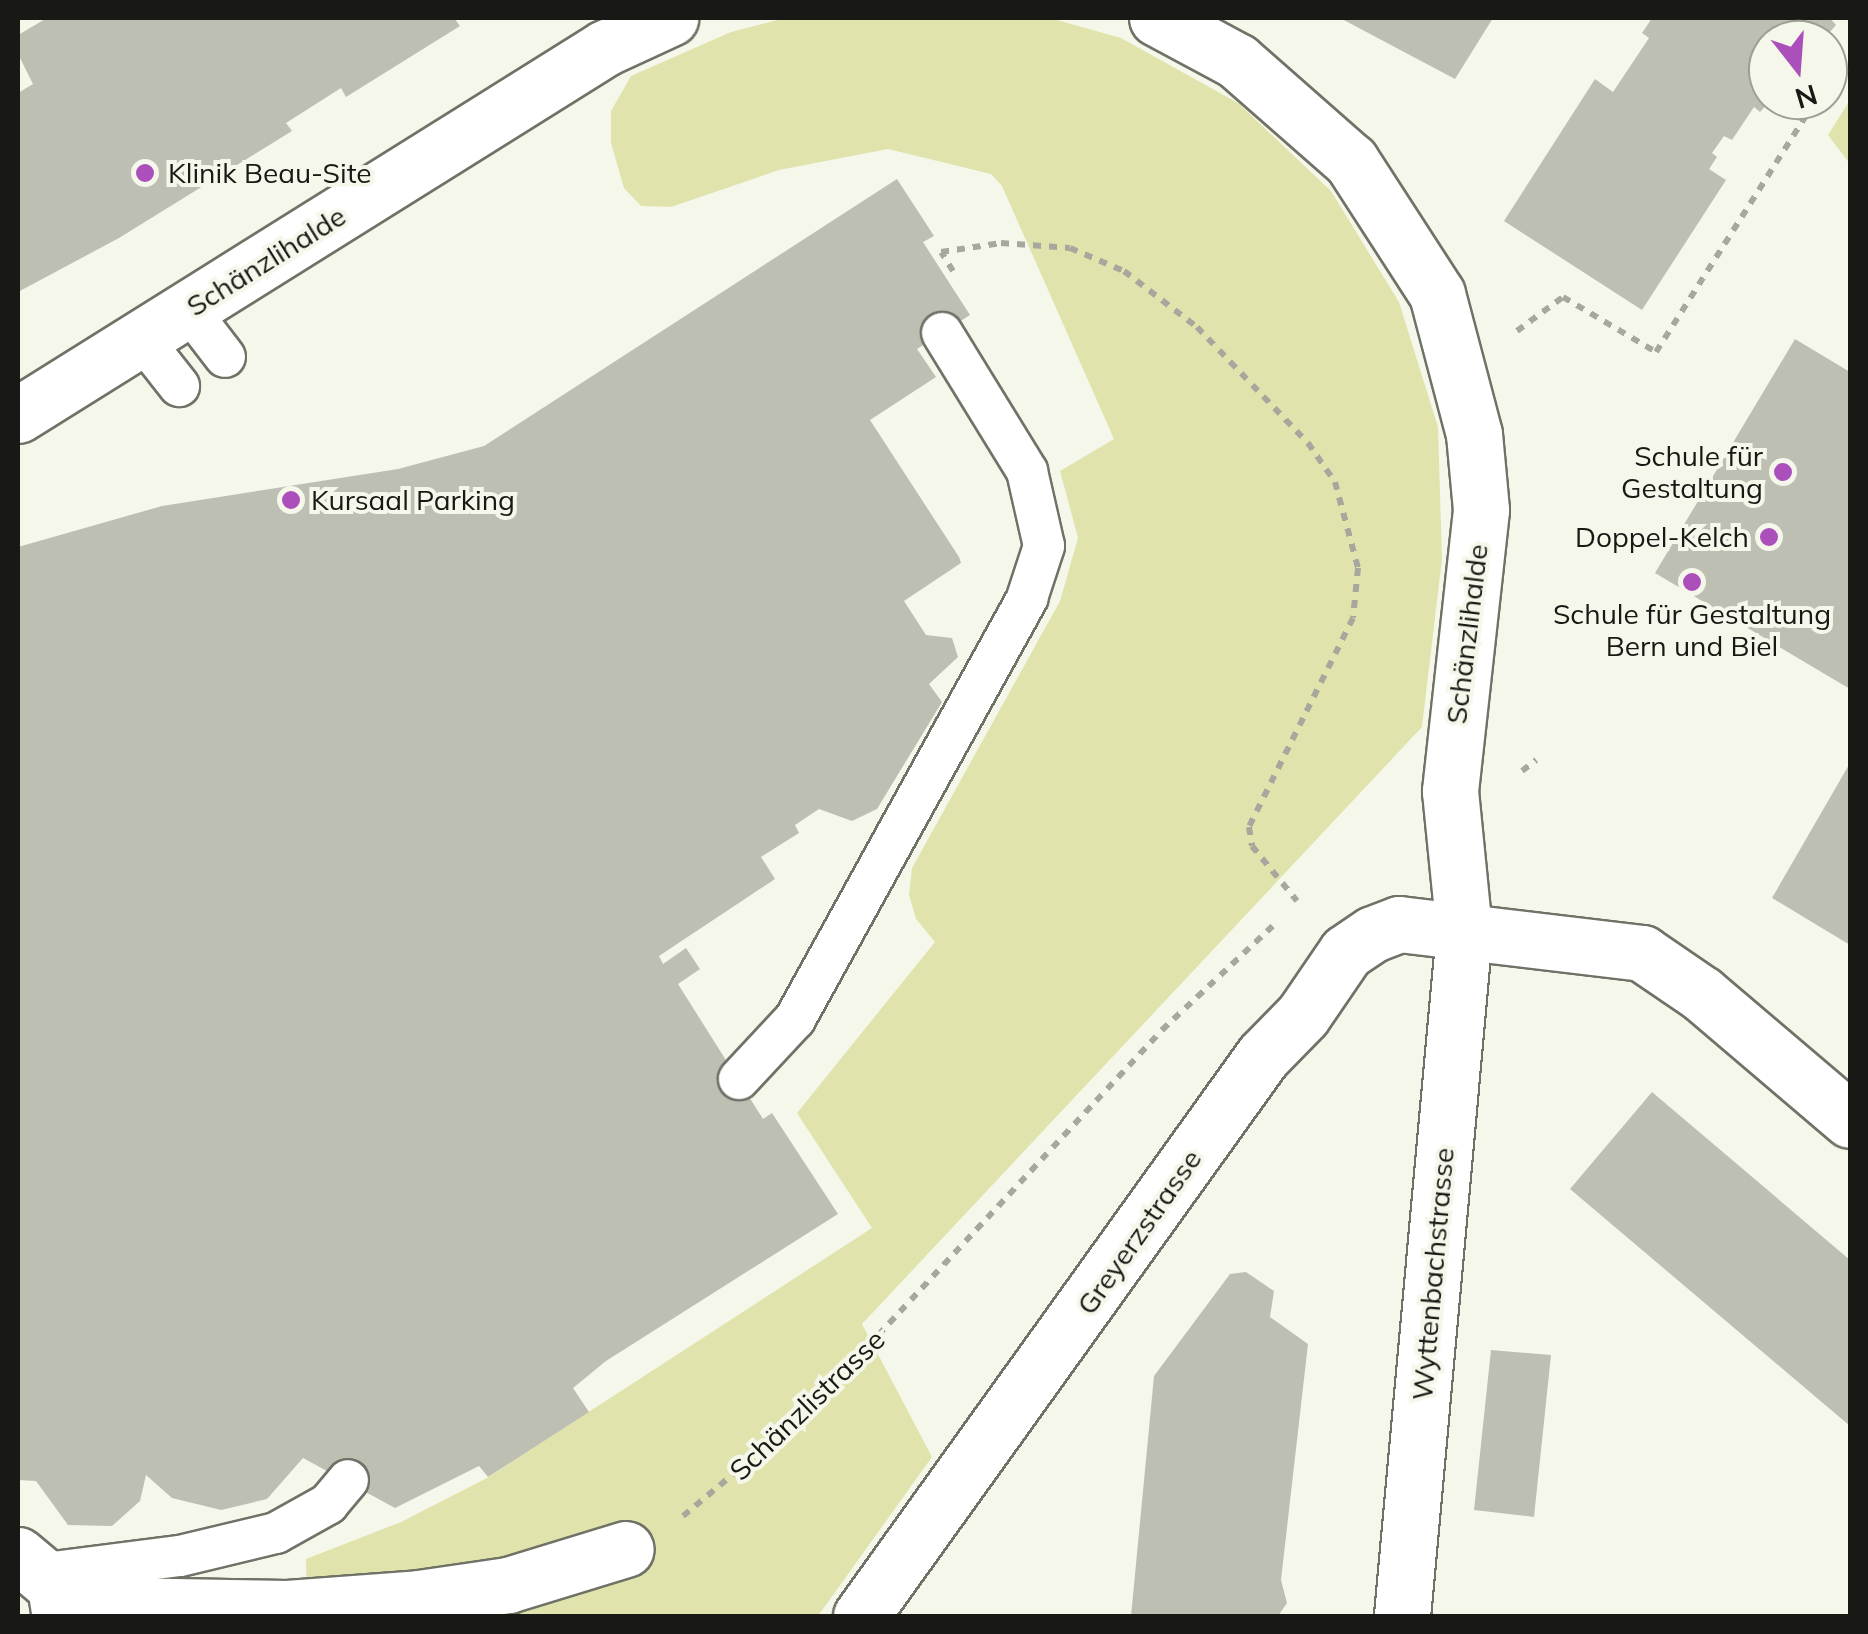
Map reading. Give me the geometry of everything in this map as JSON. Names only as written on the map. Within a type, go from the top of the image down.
[{"type":"street","name":"Schänzlihalde","points":[[18,415],[605,48],[670,18]]},
{"type":"street","name":"Schänzlihalde","points":[[1157,18],[1237,62],[1310,120],[1386,207],[1437,294],[1467,399],[1481,510],[1450,791],[1464,932]]},
{"type":"street","name":"Greyerzstrasse","points":[[861,1616],[1264,1056],[1303,1014],[1346,952],[1399,924],[1464,932]]},
{"type":"street","points":[[1464,932],[1642,952],[1702,994],[1850,1120]]},
{"type":"street","name":"Wyttenbachstrasse","points":[[1402,1616],[1464,932]]},
{"type":"street","points":[[46,1587],[287,1608],[419,1598],[508,1585],[626,1549]]},
{"type":"lane","points":[[189,310],[225,357]]},
{"type":"lane","points":[[739,1079],[796,1019],[1027,598],[1044,546],[1027,471],[942,333]]},
{"type":"lane","points":[[142,340],[180,386]]},
{"type":"lane","points":[[46,1587],[276,1532],[328,1504],[348,1480]]},
{"type":"path","points":[[1500,343],[1563,297],[1656,352],[1803,120]]},
{"type":"path","points":[[961,283],[941,252],[951,246],[1070,248],[1124,270],[1198,327],[1308,443],[1335,482],[1358,568],[1353,618],[1249,827],[1252,846],[1301,906]]},
{"type":"path","name":"Schänzlistrasse","points":[[626,1549],[664,1530],[802,1417],[1162,1030],[1301,906],[1315,898]]},
{"type":"green space","points":[[785,18],[1050,18],[1121,38],[1238,103],[1331,191],[1399,302],[1438,427],[1442,559],[1422,727],[862,1324],[932,1457],[818,1616],[307,1616],[306,1559],[401,1522],[487,1478],[872,1228],[797,1113],[935,942],[916,919],[909,895],[912,868],[1060,601],[1078,538],[1060,471],[1114,439],[1002,186],[991,174],[888,149],[779,170],[671,207],[641,206],[624,188],[611,143],[611,111],[631,76],[731,32]]},
{"type":"green space","points":[[1850,100],[1850,164],[1828,135],[1837,120],[1848,120]]},
{"type":"building","name":"Klinik Beau-Site","points":[[47,18],[454,18],[460,26],[346,97],[341,88],[286,123],[292,131],[119,238],[18,292],[18,93],[33,84],[18,54],[18,35]]},
{"type":"building","points":[[1340,18],[1493,18],[1455,79]]},
{"type":"building","points":[[1652,18],[1832,20],[1748,20],[1748,116],[1732,140],[1724,136],[1712,153],[1717,157],[1709,169],[1726,180],[1642,310],[1504,221],[1595,79],[1613,92],[1649,38],[1642,33]]},
{"type":"building","points":[[897,179],[934,236],[923,242],[970,315],[917,349],[936,377],[870,420],[959,557],[961,563],[904,601],[926,635],[952,638],[958,657],[929,684],[942,702],[877,809],[852,821],[819,809],[795,825],[799,833],[761,857],[775,879],[659,956],[663,964],[686,948],[700,969],[678,984],[763,1119],[772,1113],[838,1214],[606,1361],[573,1388],[589,1412],[488,1477],[479,1466],[395,1508],[303,1458],[267,1499],[221,1510],[172,1498],[146,1475],[140,1501],[112,1526],[68,1525],[36,1481],[18,1480],[18,547],[162,506],[398,469],[484,446]]},
{"type":"building","name":"Schule für Gestaltung","points":[[1795,339],[1850,372],[1850,689],[1655,573]]},
{"type":"building","points":[[1850,763],[1850,945],[1772,898]]},
{"type":"building","points":[[1652,1092],[1850,1260],[1850,1426],[1570,1189]]},
{"type":"building","points":[[1246,1272],[1274,1291],[1270,1317],[1308,1344],[1281,1580],[1287,1603],[1278,1616],[1131,1616],[1154,1376],[1230,1274]]},
{"type":"building","points":[[1491,1350],[1551,1355],[1534,1517],[1474,1510]]},
{"type":"place","name":"Klinik Beau-Site","points":[[145,173]]},
{"type":"place","name":"Schule für Gestaltung","points":[[1783,472]]},
{"type":"place","name":"Kursaal Parking","points":[[291,500]]},
{"type":"place","name":"Doppel-Kelch","points":[[1769,537]]},
{"type":"place","name":"Schule für Gestaltung Bern und Biel","points":[[1692,582]]}]
